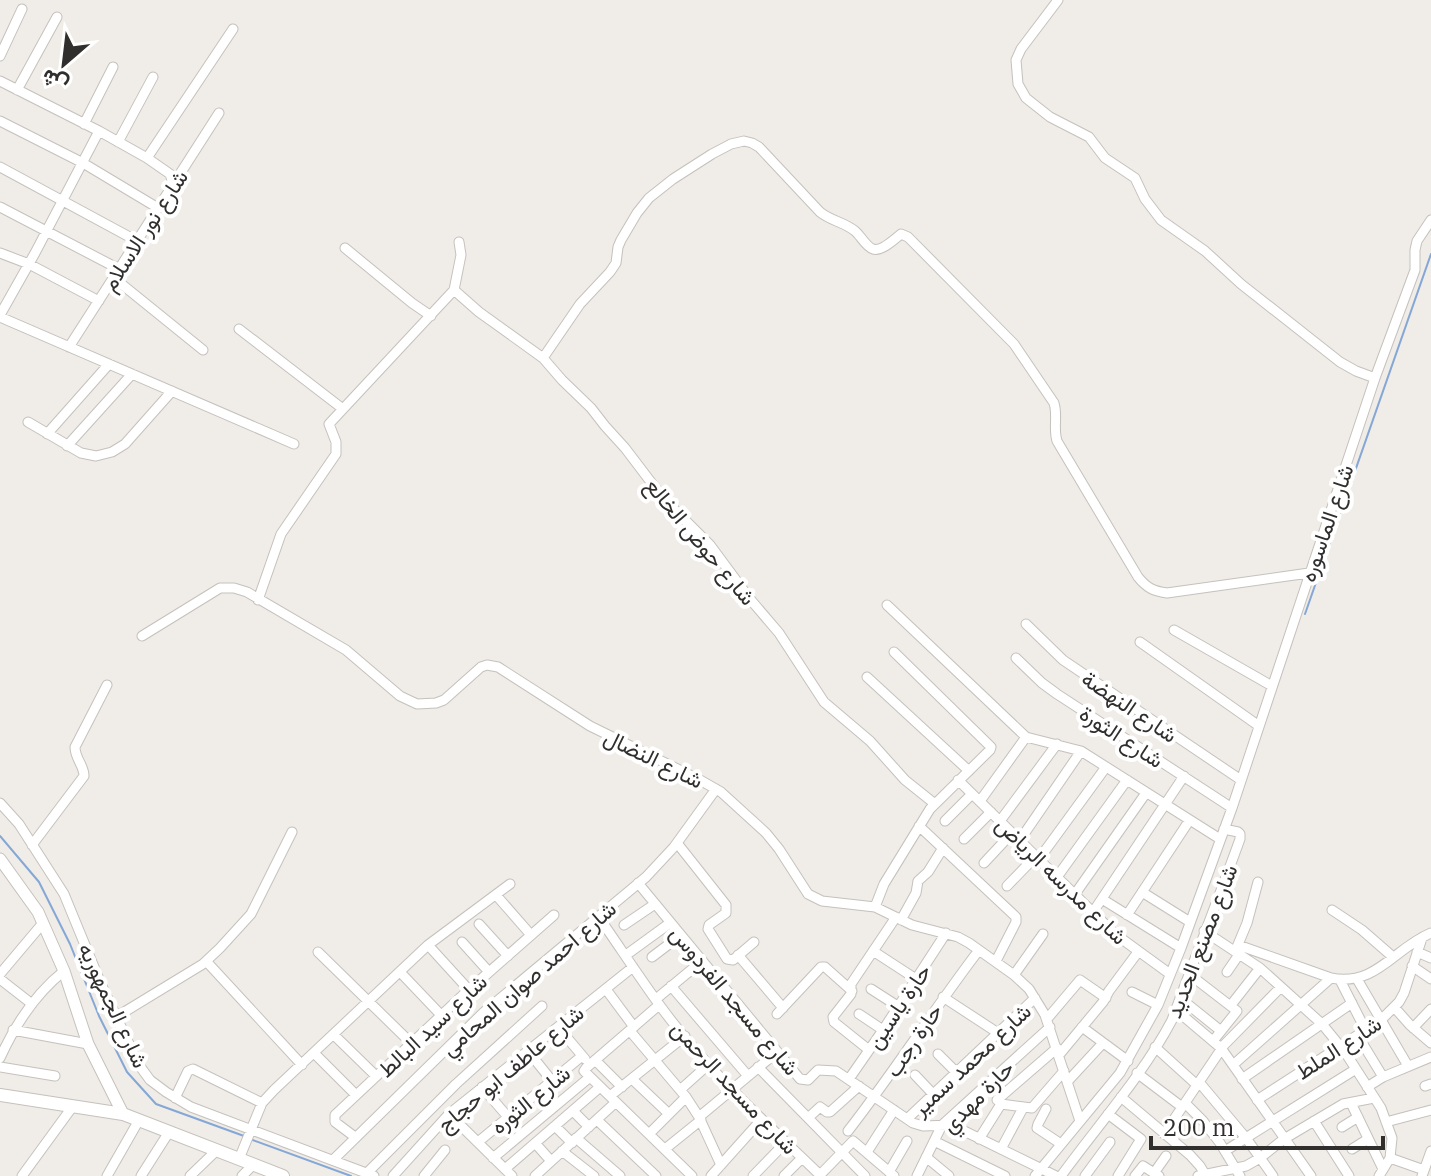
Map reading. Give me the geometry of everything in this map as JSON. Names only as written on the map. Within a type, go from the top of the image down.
[{"type":"main road","points":[[0,1095],[123,1114],[240,1156],[253,1165],[283,1176]]},
{"type":"street","points":[[1058,0],[1016,60],[1018,84],[1026,98],[1050,117],[1085,135],[1105,158],[1132,175],[1161,220],[1205,251],[1241,284],[1340,362],[1375,378]]},
{"type":"street","points":[[0,56],[22,9]]},
{"type":"street","points":[[17,90],[57,17]]},
{"type":"street","points":[[147,158],[233,29]]},
{"type":"street","points":[[84,124],[113,67]]},
{"type":"street","points":[[118,142],[153,77]]},
{"type":"street","points":[[0,81],[147,158],[170,174],[173,184]]},
{"type":"street","name":"شارع نور الاسلام","points":[[69,347],[219,113]]},
{"type":"street","points":[[0,121],[83,163],[158,208]]},
{"type":"street","points":[[99,131],[0,316],[294,444]]},
{"type":"street","points":[[543,358],[580,304],[616,263],[621,240],[649,198],[712,154],[731,144],[752,143],[820,212],[855,231],[873,249],[882,248],[901,234],[908,237],[1014,344],[1054,403],[1057,441],[1146,587],[1167,593],[1309,573]]},
{"type":"street","points":[[0,167],[137,241]]},
{"type":"street","points":[[0,207],[46,230],[116,274],[203,350]]},
{"type":"street","name":"شارع الماسوره","points":[[1038,1172],[1112,1084],[1158,1005],[1232,808],[1375,378],[1415,270],[1417,241],[1431,220]]},
{"type":"street","points":[[258,600],[281,534],[336,454],[336,442],[329,424],[454,290],[461,255],[459,242]]},
{"type":"street","points":[[345,248],[431,316]]},
{"type":"street","points":[[0,253],[29,264],[99,301]]},
{"type":"street","name":"شارع حوض الخالع","points":[[454,290],[491,322],[543,358],[621,442],[671,507],[710,545],[779,633],[824,702],[870,741],[905,780],[935,804]]},
{"type":"street","points":[[239,329],[343,409]]},
{"type":"street","points":[[47,434],[109,364]]},
{"type":"street","points":[[67,446],[132,374]]},
{"type":"street","points":[[28,422],[81,453],[96,456],[112,452],[125,444],[172,391]]},
{"type":"street","name":"شارع النضال","points":[[142,636],[220,588],[234,588],[247,592],[346,650],[408,701],[417,704],[436,703],[481,667],[493,665],[590,726],[716,789],[766,833],[808,894],[822,901],[875,907],[928,931],[958,937],[996,961],[1035,998],[1048,1023],[1080,1121]]},
{"type":"street","points":[[887,605],[1026,737],[1081,751],[1220,839]]},
{"type":"street","name":"شارع النهضة","points":[[1026,624],[1063,660],[1241,780]]},
{"type":"street","points":[[1174,630],[1272,686]]},
{"type":"street","points":[[1140,642],[1259,726]]},
{"type":"street","points":[[875,907],[884,884],[935,804],[990,750],[990,746],[894,652]]},
{"type":"street","name":"شارع الثورة","points":[[1016,658],[1057,694],[1232,808]]},
{"type":"street","points":[[867,677],[969,771]]},
{"type":"street","points":[[32,845],[84,776],[75,747],[107,685]]},
{"type":"street","points":[[945,821],[976,798],[1026,737]]},
{"type":"street","points":[[1000,821],[1057,744]]},
{"type":"street","points":[[984,863],[1016,836],[1081,751]]},
{"type":"street","points":[[1007,886],[1038,858],[1106,767]]},
{"type":"street","points":[[1093,912],[1184,776]]},
{"type":"street","name":"شارع مدرسه الرياض","points":[[958,780],[1115,934],[1170,974]]},
{"type":"street","points":[[1057,877],[1127,780]]},
{"type":"street","name":"شارع احمد صوان المحامي","points":[[333,1160],[484,1012],[638,883],[677,843],[716,789]]},
{"type":"street","points":[[1075,894],[1146,793]]},
{"type":"street","name":"شارع الجمهوريه","points":[[0,803],[10,813],[64,894],[116,1017],[150,1080],[191,1107],[250,1132],[371,1175]]},
{"type":"street","points":[[964,839],[991,812]]},
{"type":"street","points":[[1127,915],[1189,821]]},
{"type":"street","points":[[919,826],[1016,917],[996,961]]},
{"type":"street","name":"شارع مصنع الحديد","points":[[1059,1176],[1121,1097],[1165,1034],[1240,839],[1238,832],[1224,829]]},
{"type":"street","points":[[116,1017],[206,961],[251,914],[292,832]]},
{"type":"street","points":[[677,843],[727,907],[726,913],[708,927],[727,959],[733,960],[754,942]]},
{"type":"street","points":[[869,1050],[833,1020],[833,1015],[852,991],[851,984],[873,951],[916,893],[918,881],[928,872],[943,848]]},
{"type":"street","name":"شارع الجمهوريه","points":[[0,859],[43,923],[64,971],[88,1044],[123,1114]]},
{"type":"street","points":[[1227,972],[1247,923],[1258,882]]},
{"type":"street","name":"شارع مسجد الفردوس","points":[[638,883],[800,1079],[808,1080],[818,1070],[836,1071],[907,1119],[923,1126],[952,1125],[1001,1149],[1038,1172],[1059,1176]]},
{"type":"street","points":[[240,1156],[262,1103],[428,945],[510,884]]},
{"type":"street","points":[[1142,892],[1190,922]]},
{"type":"street","points":[[496,895],[531,935]]},
{"type":"street","points":[[1102,899],[1181,948]]},
{"type":"street","points":[[624,925],[655,904]]},
{"type":"street","points":[[1332,910],[1362,930],[1393,957]]},
{"type":"street","name":"شارع سيد البالط","points":[[355,1137],[335,1122],[334,1117],[441,1015],[554,915]]},
{"type":"street","name":"شارع مسجد الرحمن","points":[[598,916],[685,1036],[732,1090],[820,1176]]},
{"type":"street","points":[[32,1004],[0,976],[43,923]]},
{"type":"street","points":[[626,955],[670,923]]},
{"type":"street","points":[[479,924],[508,956]]},
{"type":"street","points":[[1204,931],[1238,949],[1336,979],[1357,979],[1375,972],[1426,936]]},
{"type":"street","name":"حارة ياسين","points":[[849,1079],[946,933]]},
{"type":"street","points":[[1014,975],[1043,934]]},
{"type":"street","points":[[652,957],[681,935]]},
{"type":"street","name":"شارع الملط","points":[[1257,1100],[1381,1020],[1404,993],[1417,952],[1426,936]]},
{"type":"street","points":[[462,942],[489,972]]},
{"type":"street","points":[[428,945],[469,990]]},
{"type":"street","points":[[1238,949],[1322,1024],[1356,1069],[1374,1098],[1392,1138],[1390,1158],[1381,1172]]},
{"type":"street","name":"حارة رجب","points":[[848,1131],[979,950]]},
{"type":"street","points":[[873,951],[916,979]]},
{"type":"street","points":[[318,952],[411,1043]]},
{"type":"street","points":[[997,1100],[1058,1052],[1082,1027],[1138,952]]},
{"type":"street","points":[[1417,952],[1431,958]]},
{"type":"street","points":[[738,955],[780,1011],[823,966],[852,991]]},
{"type":"street","points":[[206,961],[302,1065]]},
{"type":"street","points":[[493,1158],[632,1029],[671,986],[702,961]]},
{"type":"street","points":[[1412,966],[1431,979]]},
{"type":"street","name":"شارع عاطف ابو حجاج","points":[[393,1176],[449,1114],[633,967]]},
{"type":"street","points":[[1231,1005],[1260,968]]},
{"type":"street","points":[[0,1058],[13,1030],[32,1004],[64,971]]},
{"type":"street","points":[[400,972],[441,1015]]},
{"type":"street","points":[[1189,974],[1236,1009],[1237,1013],[1213,1041]]},
{"type":"street","points":[[1336,979],[1352,1003],[1383,1077]]},
{"type":"street","points":[[1233,1065],[1301,1005],[1336,979]]},
{"type":"street","points":[[1357,979],[1408,1066]]},
{"type":"street","name":"حارة مهدي","points":[[917,1176],[942,1125],[1048,1023],[1078,980],[1106,998]]},
{"type":"street","points":[[671,986],[748,1076]]},
{"type":"street","points":[[1164,1134],[1221,1048],[1281,987]]},
{"type":"street","points":[[871,989],[899,1007]]},
{"type":"street","points":[[608,992],[655,1061],[700,1118],[721,1165]]},
{"type":"street","points":[[1132,992],[1158,1005]]},
{"type":"street","points":[[943,997],[998,1033]]},
{"type":"street","name":"شارع محمد سمير","points":[[907,1119],[1035,998]]},
{"type":"street","points":[[1180,998],[1221,1031]]},
{"type":"street","points":[[1242,1079],[1352,1003]]},
{"type":"street","points":[[371,1175],[456,1084],[542,1006]]},
{"type":"street","points":[[1394,1007],[1431,1043]]},
{"type":"street","points":[[1413,1028],[1431,1009]]},
{"type":"street","points":[[1176,1010],[1221,1048],[1311,1176]]},
{"type":"street","points":[[859,1014],[883,1030]]},
{"type":"street","points":[[558,1027],[582,1056],[600,1087],[692,1176]]},
{"type":"street","points":[[1082,1027],[1128,1061]]},
{"type":"street","points":[[13,1030],[88,1044]]},
{"type":"street","points":[[334,1035],[376,1076]]},
{"type":"street","points":[[538,1173],[593,1123],[622,1087],[685,1036]]},
{"type":"street","points":[[1067,1082],[1103,1043]]},
{"type":"street","points":[[1155,1047],[1198,1083],[1246,1138],[1273,1176]]},
{"type":"street","points":[[528,1051],[552,1081]]},
{"type":"street","points":[[665,1149],[777,1052]]},
{"type":"street","points":[[314,1053],[356,1095]]},
{"type":"street","points":[[938,1054],[956,1072]]},
{"type":"street","name":"شارع الثوره","points":[[478,1142],[582,1056]]},
{"type":"street","points":[[1367,1087],[1431,1057]]},
{"type":"street","points":[[649,1134],[709,1064]]},
{"type":"street","points":[[0,1067],[55,1076]]},
{"type":"street","points":[[758,1067],[865,1176]]},
{"type":"street","points":[[590,1068],[622,1087]]},
{"type":"street","points":[[175,1098],[188,1071],[193,1069],[262,1103]]},
{"type":"street","points":[[1225,1151],[1356,1069]]},
{"type":"street","points":[[979,1139],[1001,1104],[1033,1107],[1064,1071]]},
{"type":"street","points":[[1137,1073],[1203,1121],[1241,1171],[1253,1176]]},
{"type":"street","points":[[915,1075],[933,1094]]},
{"type":"street","points":[[632,1079],[669,1114]]},
{"type":"street","points":[[808,1118],[820,1107],[827,1112],[832,1111],[859,1086]]},
{"type":"street","points":[[482,1087],[508,1117]]},
{"type":"street","points":[[449,1114],[508,1172],[535,1143],[600,1087]]},
{"type":"street","points":[[1121,1097],[1190,1155],[1203,1175],[1241,1171],[1284,1139],[1343,1104],[1374,1098]]},
{"type":"street","points":[[1351,1103],[1381,1172]]},
{"type":"street","points":[[22,1176],[73,1106]]},
{"type":"street","points":[[1001,1149],[1023,1108]]},
{"type":"street","points":[[1046,1109],[1037,1128],[1061,1144]]},
{"type":"street","points":[[867,1152],[894,1110]]},
{"type":"street","points":[[1386,1122],[1431,1110]]},
{"type":"street","points":[[573,1111],[593,1123],[656,1176]]},
{"type":"street","points":[[1108,1114],[1141,1139],[1118,1176]]},
{"type":"street","points":[[1342,1127],[1358,1117]]},
{"type":"street","points":[[711,1176],[762,1119]]},
{"type":"street","points":[[107,1176],[139,1120]]},
{"type":"street","points":[[1314,1121],[1349,1176]]},
{"type":"street","points":[[555,1126],[620,1176]]},
{"type":"street","points":[[141,1176],[169,1132]]},
{"type":"street","points":[[1352,1149],[1368,1139]]},
{"type":"street","points":[[820,1176],[853,1141],[892,1174],[907,1141]]},
{"type":"street","points":[[934,1141],[992,1173],[1005,1176]]},
{"type":"street","points":[[753,1176],[786,1142]]},
{"type":"street","points":[[1085,1176],[1110,1142]]},
{"type":"street","points":[[535,1143],[551,1161]]},
{"type":"street","points":[[190,1176],[217,1150]]},
{"type":"street","points":[[424,1176],[445,1150]]},
{"type":"street","points":[[562,1151],[594,1176]]},
{"type":"street","points":[[1390,1158],[1423,1173],[1431,1151]]},
{"type":"street","points":[[1135,1176],[1142,1166],[1156,1174],[1166,1156]]},
{"type":"street","points":[[926,1157],[949,1176]]},
{"type":"street","points":[[784,1176],[802,1158]]},
{"type":"street","points":[[242,1176],[253,1165]]},
{"type":"street","points":[[538,1173],[553,1176]]},
{"type":"waterway","points":[[1305,614],[1431,254]]},
{"type":"waterway","points":[[0,836],[39,882],[127,1072],[156,1104],[244,1136]]},
{"type":"waterway","points":[[250,1139],[351,1176]]}]
